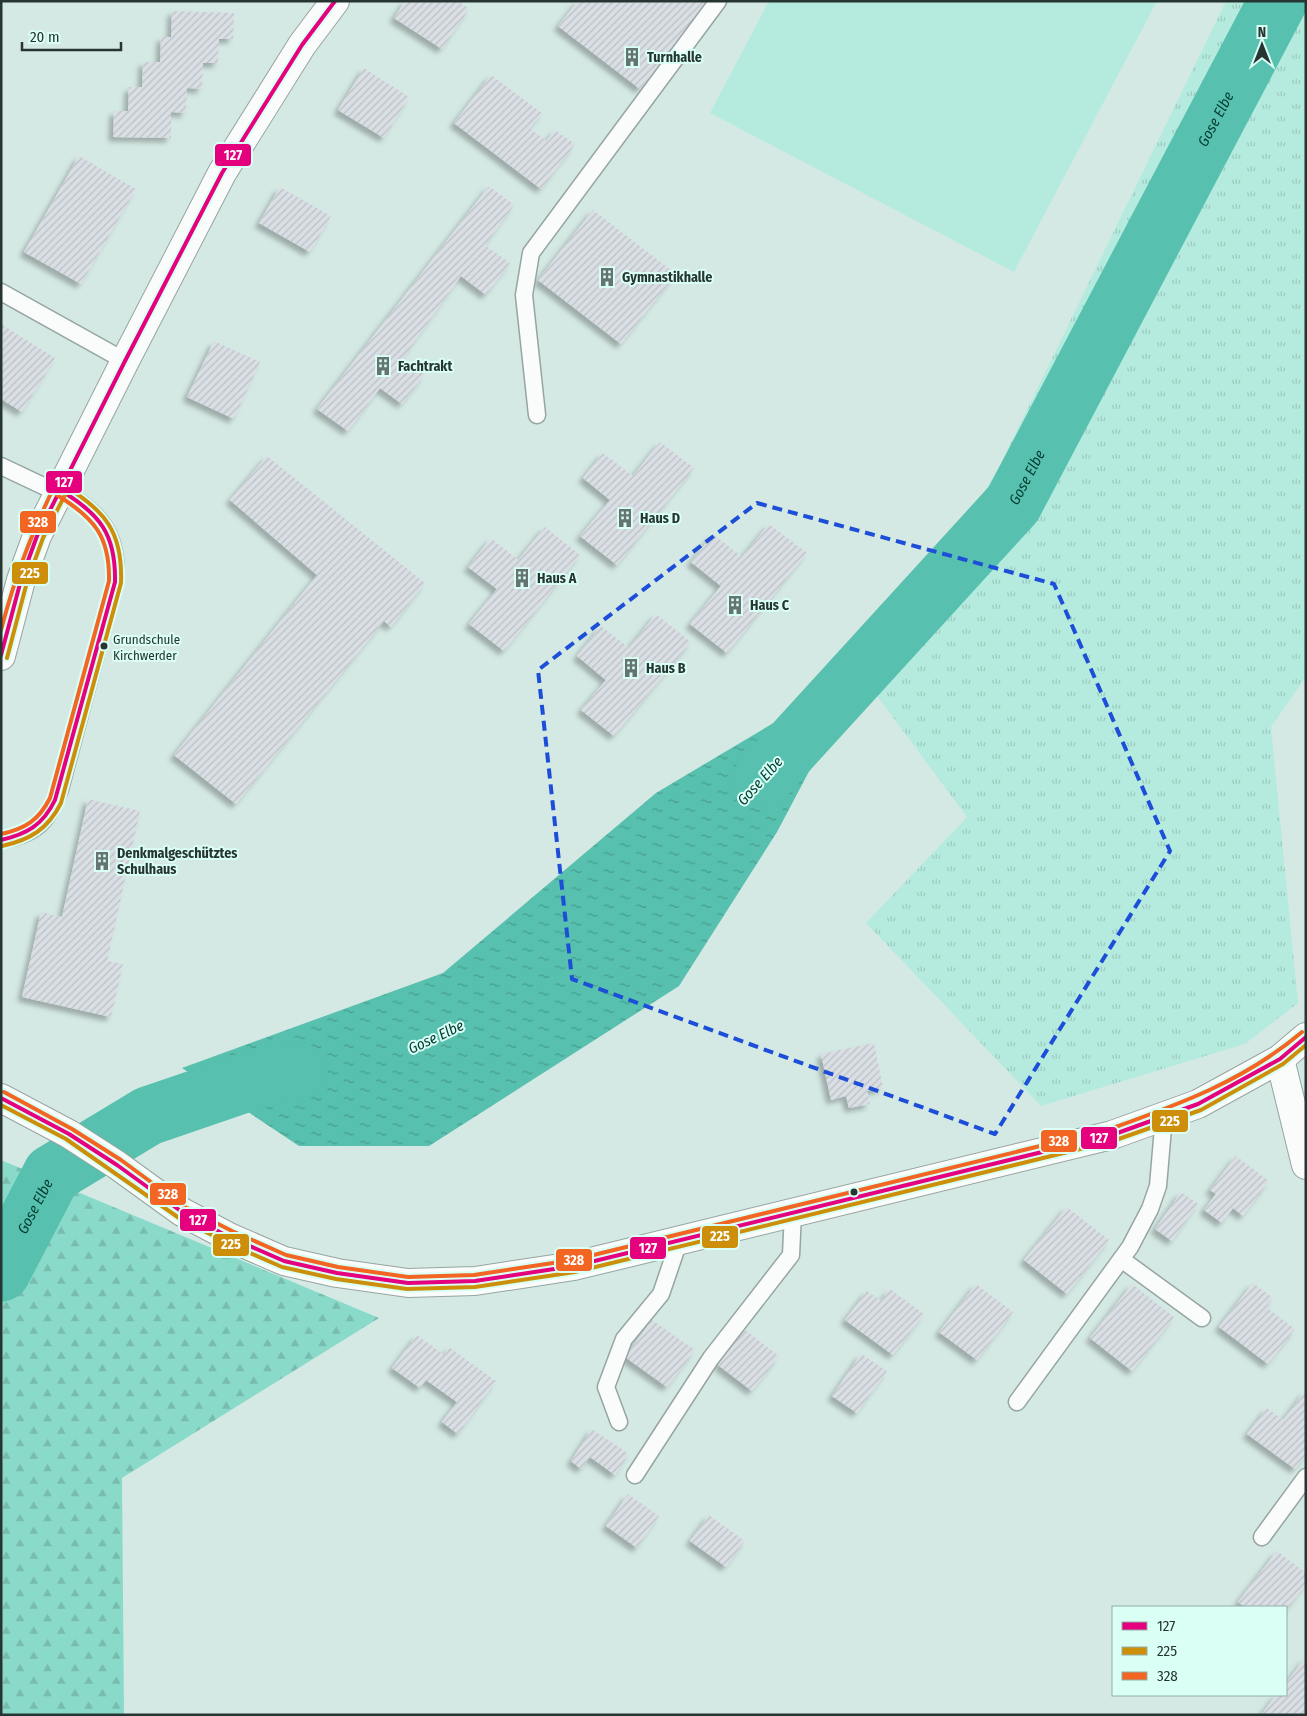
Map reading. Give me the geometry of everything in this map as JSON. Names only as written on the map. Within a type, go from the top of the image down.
[{"type":"main road","points":[[1,656],[21,580],[38,536],[125,361],[222,173],[302,45],[335,1]]},
{"type":"main road","points":[[1,1098],[69,1134],[182,1212],[284,1261],[337,1273],[400,1282],[475,1281],[574,1266],[1112,1135],[1198,1104],[1280,1059],[1306,1037]]},
{"type":"main road","points":[[1280,1059],[1306,1164]]},
{"type":"lane","points":[[537,414],[524,295],[531,253],[718,1]]},
{"type":"lane","points":[[1,292],[125,361]]},
{"type":"lane","points":[[1,466],[85,505],[100,519],[110,535],[117,562],[115,582],[60,790],[53,809],[33,831],[1,840]]},
{"type":"lane","points":[[1017,1402],[1130,1247],[1150,1209],[1158,1186],[1164,1116]]},
{"type":"lane","points":[[635,1475],[711,1358],[791,1255],[793,1213]]},
{"type":"lane","points":[[619,1422],[606,1388],[624,1339],[661,1294],[679,1241]]},
{"type":"lane","points":[[1121,1259],[1202,1318]]},
{"type":"lane","points":[[1262,1537],[1306,1478]]},
{"type":"highlighted area","points":[[757,503],[1054,584],[1170,851],[995,1134],[572,979],[538,670]]},
{"type":"green space","points":[[769,1],[1157,1],[1014,272],[710,113]]},
{"type":"green space","points":[[1226,1],[1306,1],[1306,677],[1271,727],[1298,1003],[1245,1044],[1041,1106],[866,923],[967,817],[851,661],[969,518],[1000,465]]},
{"type":"green space","points":[[1,1160],[379,1318],[122,1478],[124,1715],[1,1715]]},
{"type":"water","points":[[797,709],[833,726],[777,832],[679,986],[429,1146],[299,1146],[182,1068],[443,973],[656,793]]},
{"type":"building","points":[[405,1],[458,1],[469,9],[442,49],[394,18]]},
{"type":"building","name":"Turnhalle","points":[[578,1],[708,1],[640,89],[558,26]]},
{"type":"building","points":[[172,11],[234,13],[233,39],[219,39],[218,63],[203,63],[202,89],[187,88],[186,113],[171,112],[171,138],[113,137],[114,111],[128,111],[129,87],[142,87],[143,62],[160,62],[161,37],[171,37]]},
{"type":"building","points":[[364,68],[409,97],[384,138],[338,110]]},
{"type":"building","points":[[491,75],[542,113],[530,128],[546,141],[555,130],[575,144],[541,189],[454,123]]},
{"type":"building","points":[[79,156],[136,189],[81,284],[24,252]]},
{"type":"building","points":[[489,186],[514,205],[485,245],[510,263],[486,295],[461,276],[403,358],[425,374],[402,404],[380,388],[348,431],[317,409]]},
{"type":"building","points":[[280,187],[331,216],[310,252],[259,223]]},
{"type":"building","name":"Gymnastikhalle","points":[[593,210],[676,274],[621,344],[538,280]]},
{"type":"building","points":[[1,324],[55,358],[22,412],[1,399]]},
{"type":"building","points":[[214,341],[260,362],[234,419],[187,397]]},
{"type":"building","name":"Haus D","points":[[660,442],[694,468],[617,565],[580,536],[610,500],[583,478],[603,453],[633,476]]},
{"type":"building","points":[[267,456],[425,583],[391,627],[384,621],[236,804],[174,755],[317,575],[230,500]]},
{"type":"building","name":"Haus C","points":[[769,524],[807,553],[727,653],[690,624],[721,586],[691,562],[713,534],[742,557]]},
{"type":"building","name":"Haus A","points":[[545,527],[580,555],[504,651],[469,624],[497,589],[468,567],[491,538],[518,560]]},
{"type":"building","name":"Haus B","points":[[656,614],[691,642],[614,736],[581,710],[606,680],[577,656],[601,626],[629,648]]},
{"type":"building","name":"Denkmalgeschütztes Schulhaus","points":[[88,799],[140,811],[107,961],[123,964],[111,1017],[22,997],[41,912],[62,917]]},
{"type":"building","points":[[874,1043],[883,1088],[867,1091],[870,1104],[849,1108],[846,1096],[831,1100],[821,1054]]},
{"type":"building","points":[[1236,1156],[1269,1181],[1243,1216],[1233,1208],[1222,1223],[1204,1210],[1216,1194],[1210,1190]]},
{"type":"building","points":[[1181,1192],[1198,1204],[1172,1241],[1155,1229]]},
{"type":"building","points":[[1067,1207],[1109,1240],[1067,1294],[1024,1260]]},
{"type":"building","points":[[1253,1283],[1273,1298],[1266,1307],[1295,1329],[1268,1364],[1219,1327]]},
{"type":"building","points":[[976,1284],[1013,1312],[977,1360],[939,1332]]},
{"type":"building","points":[[1132,1284],[1174,1317],[1132,1371],[1090,1338]]},
{"type":"building","points":[[890,1289],[924,1314],[893,1355],[845,1320],[867,1291],[881,1301]]},
{"type":"building","points":[[652,1320],[695,1350],[667,1387],[625,1357]]},
{"type":"building","points":[[745,1330],[779,1356],[752,1391],[718,1365]]},
{"type":"building","points":[[417,1335],[444,1355],[449,1347],[496,1381],[458,1434],[442,1422],[457,1402],[426,1380],[420,1388],[392,1368]]},
{"type":"building","points":[[861,1354],[887,1371],[857,1413],[832,1396]]},
{"type":"building","points":[[1306,1390],[1306,1455],[1295,1469],[1247,1434],[1267,1408],[1283,1420]]},
{"type":"building","points":[[592,1429],[629,1454],[615,1475],[590,1457],[581,1469],[571,1461]]},
{"type":"building","points":[[628,1494],[659,1516],[637,1548],[606,1526]]},
{"type":"building","points":[[709,1515],[745,1541],[726,1567],[690,1541]]},
{"type":"building","points":[[1277,1551],[1306,1573],[1306,1584],[1287,1610],[1287,1606],[1244,1606],[1238,1602]]},
{"type":"building","points":[[1306,1657],[1306,1715],[1261,1715],[1275,1696],[1287,1696],[1287,1682]]},
{"type":"waterway","name":"Gose Elbe","points":[[763,778],[1013,504],[1278,1]]},
{"type":"waterway","name":"Gose Elbe","points":[[1,1272],[52,1174],[148,1116],[274,1073],[295,1070]]},
{"type":"transit line","name":"127","points":[[1,655],[21,580],[37,536],[125,361],[222,173],[302,45],[335,1]]},
{"type":"transit line","name":"225","points":[[2,846],[30,837],[37,832],[50,820],[61,803],[121,583],[119,550],[115,536],[108,524],[90,504],[63,485]]},
{"type":"transit line","name":"328","points":[[1,630],[24,557],[54,487]]},
{"type":"transit line","name":"127","points":[[1,840],[19,835],[33,827],[45,816],[55,800],[115,582],[115,565],[112,551],[109,538],[103,527],[86,508],[60,490]]},
{"type":"transit line","name":"225","points":[[7,658],[27,582],[43,538],[66,493]]},
{"type":"transit line","name":"328","points":[[1,834],[24,826],[36,818],[50,798],[109,581],[109,565],[106,552],[103,540],[97,530],[81,512],[57,495]]},
{"type":"transit line","name":"328","points":[[4,1092],[72,1129],[121,1160],[185,1207],[232,1231],[286,1255],[338,1267],[408,1277],[474,1275],[573,1260],[1110,1129],[1186,1100],[1234,1078],[1280,1049],[1302,1032]]},
{"type":"transit line","name":"127","points":[[1,1098],[69,1134],[117,1165],[182,1212],[229,1237],[284,1261],[337,1273],[408,1283],[475,1281],[574,1266],[1112,1135],[1198,1104],[1280,1059],[1306,1037]]},
{"type":"transit line","name":"225","points":[[1,1105],[66,1139],[179,1218],[227,1243],[282,1267],[336,1279],[407,1289],[475,1287],[575,1272],[1113,1141],[1201,1110],[1283,1064],[1306,1045]]},
{"type":"place","name":"Turnhalle","points":[[632,57]]},
{"type":"place","name":"Gymnastikhalle","points":[[607,277]]},
{"type":"place","name":"Fachtrakt","points":[[383,366]]},
{"type":"place","name":"Haus D","points":[[625,518]]},
{"type":"place","name":"Haus A","points":[[522,578]]},
{"type":"place","name":"Haus C","points":[[735,605]]},
{"type":"place","name":"Grundschule Kirchwerder","points":[[104,646]]},
{"type":"place","name":"Haus B","points":[[631,668]]},
{"type":"place","name":"Denkmalgeschütztes Schulhaus","points":[[102,861]]}]
